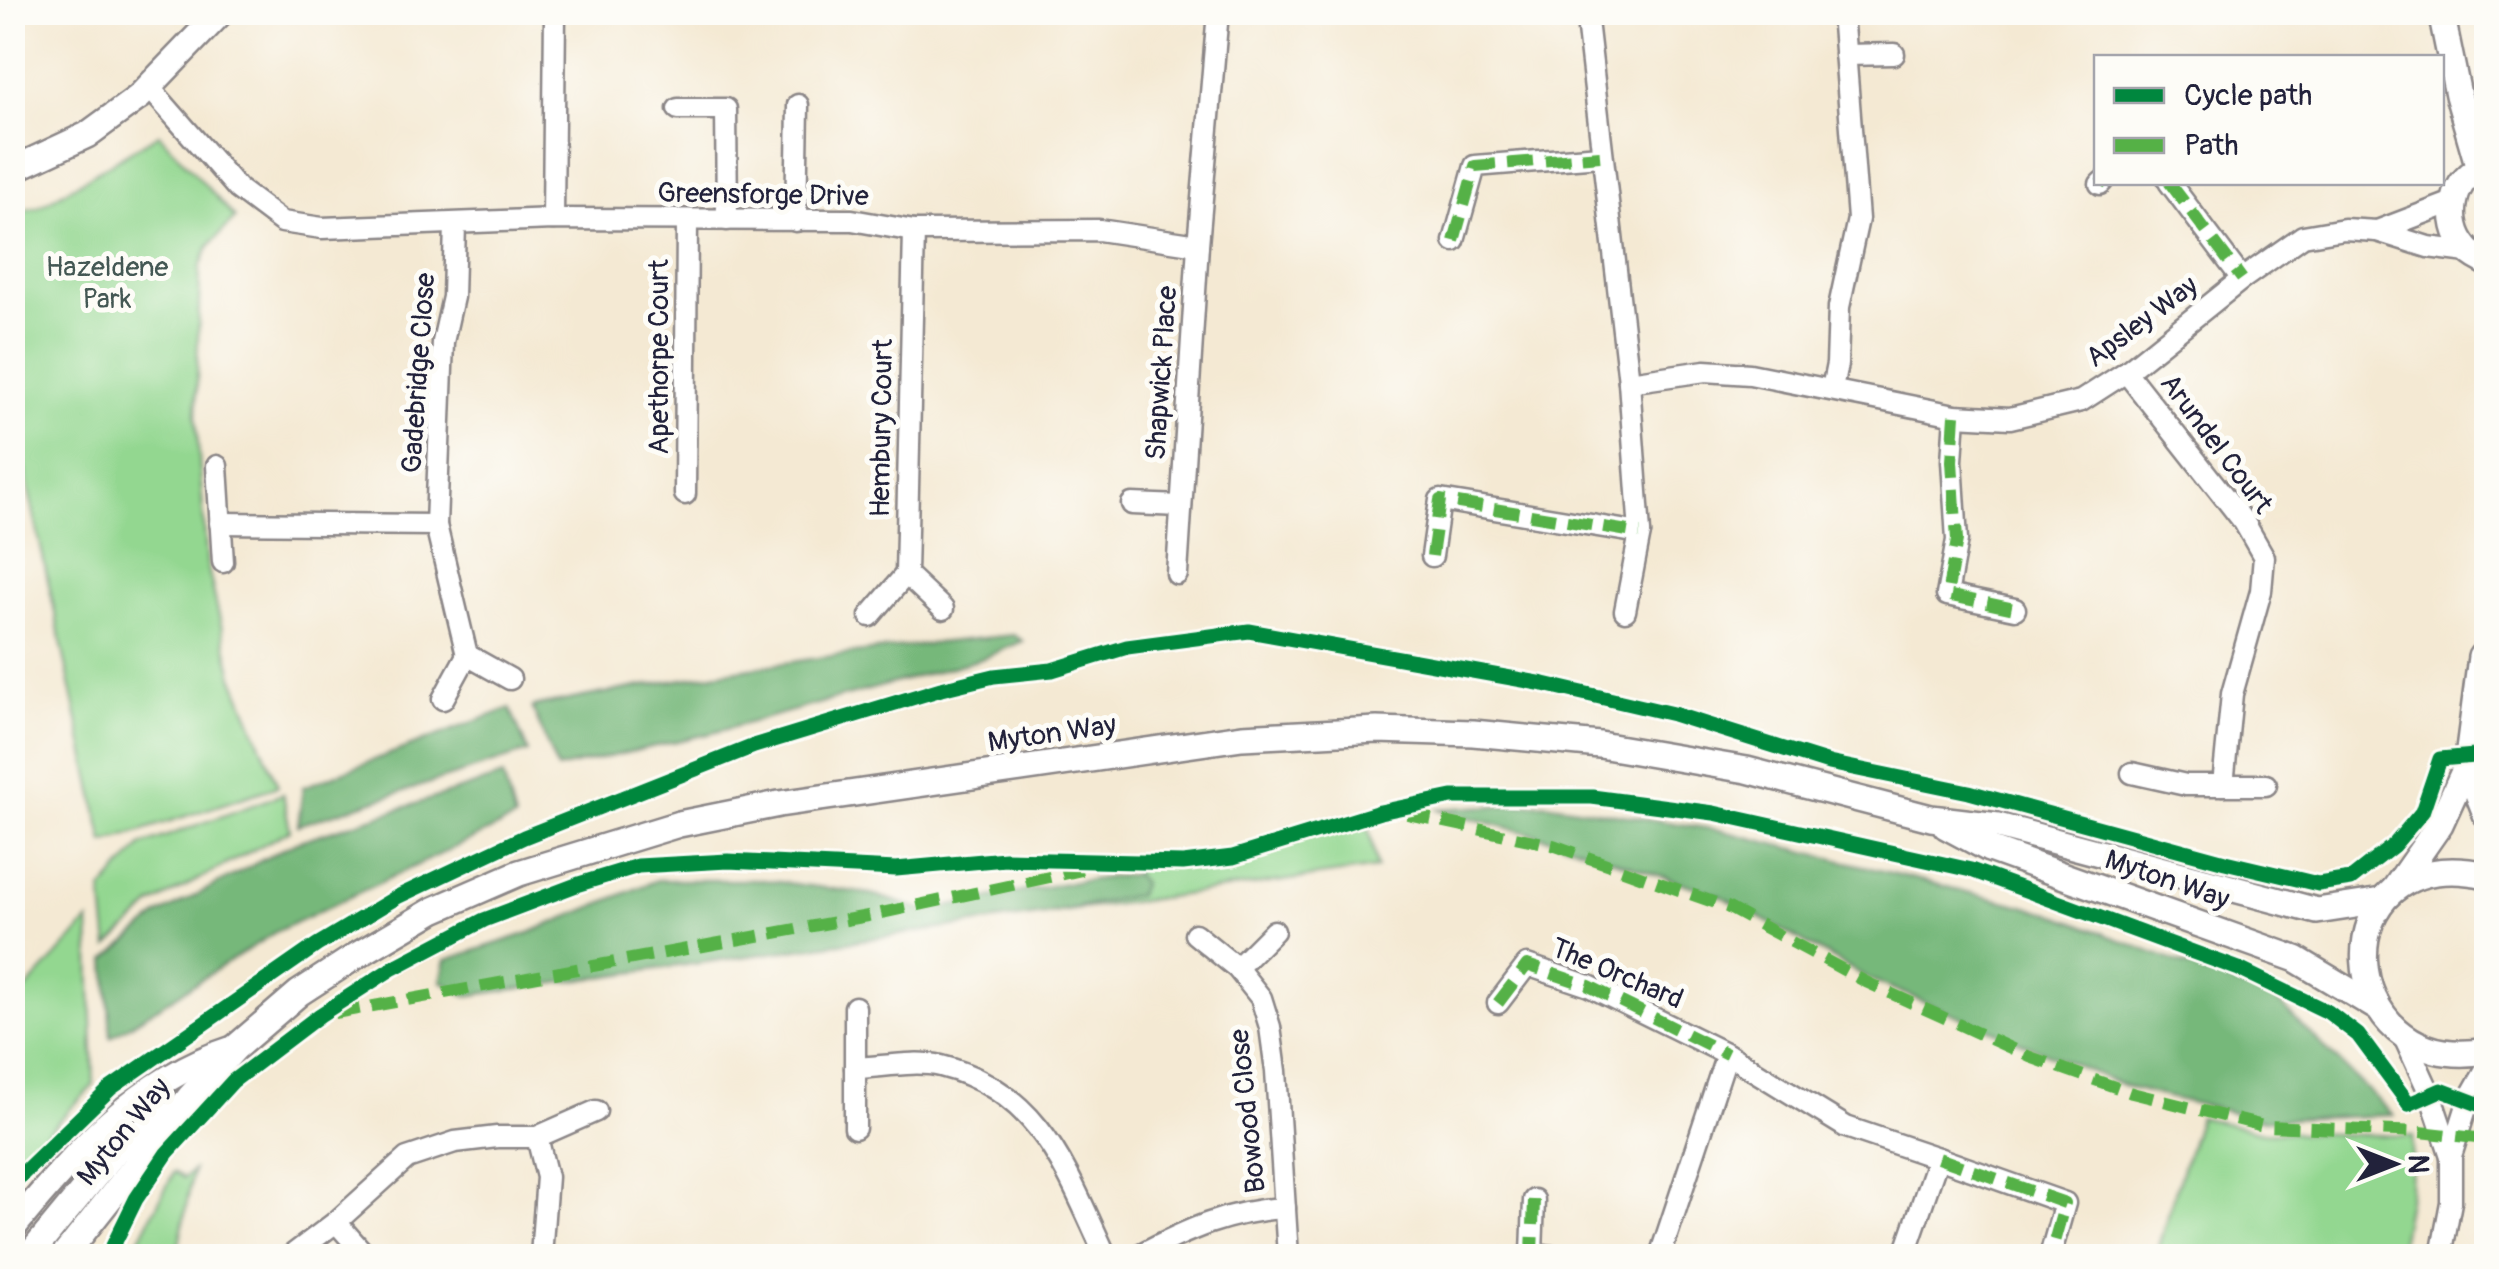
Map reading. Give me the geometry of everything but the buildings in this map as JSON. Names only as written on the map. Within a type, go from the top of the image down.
[{"type":"street","points":[[12,170],[87,135],[149,87],[221,12]]},
{"type":"street","points":[[553,218],[555,12]]},
{"type":"street","points":[[1198,245],[1218,12]]},
{"type":"street","points":[[1586,12],[1629,382],[1640,533],[1625,611]]},
{"type":"street","points":[[1832,389],[1839,307],[1858,218],[1842,12]]},
{"type":"street","points":[[2441,12],[2458,95],[2483,167],[2463,183],[2453,202],[2452,219],[2457,236],[2477,257]]},
{"type":"street","points":[[1845,54],[1894,54]]},
{"type":"street","name":"Greensforge Drive","points":[[149,87],[238,190],[282,222],[322,228],[553,218],[852,220],[914,231],[1098,230],[1198,245]]},
{"type":"street","points":[[796,221],[798,105]]},
{"type":"street","points":[[678,109],[726,109],[728,220]]},
{"type":"street","points":[[1454,241],[1475,166],[1600,156]]},
{"type":"street","name":"Apsley Way","points":[[2171,185],[2242,279]]},
{"type":"street","name":"Apsley Way","points":[[2377,231],[2453,202]]},
{"type":"street","name":"Apethorpe Court","points":[[685,494],[687,221]]},
{"type":"street","name":"Gadebridge Close","points":[[455,224],[453,297],[443,342],[436,525],[467,655]]},
{"type":"street","name":"Apsley Way","points":[[1629,382],[1705,371],[1750,374],[1954,415],[2010,418],[2081,401],[2126,372],[2242,279],[2303,236],[2344,229],[2377,231],[2477,257]]},
{"type":"street","name":"Hembury Court","points":[[906,574],[914,231]]},
{"type":"street","name":"Shapwick Place","points":[[1177,574],[1198,245]]},
{"type":"street","name":"Arundel Court","points":[[2126,372],[2244,522],[2264,557],[2261,591],[2232,694],[2223,785]]},
{"type":"street","points":[[1954,415],[1952,461],[1957,540],[1947,595],[2015,609]]},
{"type":"street","points":[[217,466],[223,562]]},
{"type":"street","points":[[1432,556],[1440,500],[1640,533]]},
{"type":"street","points":[[1132,504],[1182,506]]},
{"type":"street","points":[[220,523],[436,525]]},
{"type":"street","points":[[870,616],[906,574],[943,610]]},
{"type":"street","points":[[2451,1156],[2430,1094],[2403,1036],[2378,1008],[2363,956],[2367,928],[2440,824],[2467,766],[2481,657],[2486,651]]},
{"type":"street","points":[[443,699],[467,655],[510,680]]},
{"type":"street","name":"Myton Way","points":[[64,1256],[190,1097],[234,1048],[299,993],[434,910],[519,874],[679,824],[779,804],[1242,737],[1377,730],[1600,745],[1747,770],[1931,818],[1998,826],[2317,911],[2389,894],[2419,877],[2447,871],[2486,875]]},
{"type":"street","points":[[2467,766],[2486,814]]},
{"type":"street","points":[[2132,773],[2186,786],[2266,785]]},
{"type":"street","name":"Myton Way","points":[[1931,818],[1988,849],[2296,960],[2378,1008]]},
{"type":"street","points":[[1237,968],[1274,930]]},
{"type":"street","name":"Bowood Close","points":[[1195,934],[1237,968],[1261,998],[1270,1028],[1288,1256]]},
{"type":"street","name":"The Orchard","points":[[1498,1003],[1526,965],[1589,986],[1727,1054],[1846,1127],[2065,1203],[2050,1256]]},
{"type":"street","points":[[856,1007],[856,1128]]},
{"type":"street","points":[[2403,1036],[2433,1050],[2466,1055],[2486,1051]]},
{"type":"street","name":"Myton Way","points":[[12,1229],[73,1159],[153,1087],[196,1060],[234,1048]]},
{"type":"street","points":[[1660,1256],[1727,1054]]},
{"type":"street","points":[[856,1068],[938,1066],[998,1088],[1049,1139],[1106,1256]]},
{"type":"street","points":[[2441,1256],[2451,1202],[2451,1156],[2470,1099],[2486,1069]]},
{"type":"street","points":[[29,1256],[120,1148],[190,1097]]},
{"type":"street","points":[[290,1256],[336,1222],[407,1158],[455,1142],[537,1137],[596,1111]]},
{"type":"street","points":[[537,1137],[546,1176],[542,1256]]},
{"type":"street","points":[[1904,1256],[1938,1158]]},
{"type":"street","points":[[87,1256],[106,1228],[123,1181]]},
{"type":"street","points":[[1534,1200],[1539,1255]]},
{"type":"street","points":[[1136,1256],[1210,1222],[1248,1210],[1285,1208]]},
{"type":"street","points":[[336,1222],[366,1256]]},
{"type":"green space","name":"Hazeldene Park","points":[[159,134],[235,218],[209,246],[200,267],[196,417],[207,564],[233,676],[278,786],[104,843],[13,416],[13,213],[39,207]]},
{"type":"green space","points":[[1014,635],[1023,641],[981,659],[712,733],[557,769],[532,707],[772,665]]},
{"type":"green space","points":[[510,708],[528,752],[298,825],[303,787]]},
{"type":"green space","points":[[503,776],[515,819],[277,931],[111,1037],[106,960],[159,915],[296,842]]},
{"type":"green space","points":[[283,794],[290,830],[153,904],[108,947],[102,890],[142,845]]},
{"type":"green space","points":[[1545,803],[1719,830],[2051,913],[2277,1001],[2393,1115],[2263,1120],[2130,1088],[1869,979],[1723,897],[1555,840],[1436,809]]},
{"type":"green space","points":[[1366,816],[1377,868],[1045,914],[1137,895],[1142,884],[1134,874],[1134,862],[1183,863],[1233,857]]},
{"type":"green space","points":[[1134,874],[1142,884],[1138,895],[1045,914],[466,996],[441,981],[446,960],[529,933],[657,880],[764,880],[871,894],[927,911],[1060,884]]},
{"type":"green space","points":[[89,921],[94,1085],[13,1167],[13,1004]]},
{"type":"green space","points":[[2199,1117],[2263,1132],[2413,1136],[2410,1188],[2398,1256],[2155,1256]]},
{"type":"green space","points":[[193,1170],[177,1256],[131,1256],[174,1172],[184,1178]]},
{"type":"marked path","points":[[1454,241],[1475,166],[1600,156]]},
{"type":"marked path","points":[[2171,185],[2242,279]]},
{"type":"marked path","points":[[1955,415],[1952,461],[1957,540],[1947,595],[2015,609]]},
{"type":"marked path","points":[[1432,556],[1440,500],[1640,533]]},
{"type":"marked path","points":[[1407,814],[1553,845],[1727,907],[1866,982],[2030,1057],[2132,1093],[2263,1126],[2420,1132],[2486,1139]]},
{"type":"marked path","points":[[335,1013],[868,916],[1082,870]]},
{"type":"marked path","points":[[1498,1003],[1527,965],[1589,986],[1727,1054]]},
{"type":"marked path","points":[[1938,1158],[2065,1203],[2050,1256]]},
{"type":"marked path","points":[[1534,1200],[1532,1253],[1552,1256]]},
{"type":"cycle path","points":[[12,1184],[111,1088],[317,945],[397,897],[524,837],[754,746],[941,689],[994,676],[1052,670],[1127,647],[1249,631],[1544,684],[1673,714],[1829,763],[1969,792],[2318,884],[2351,879],[2394,845],[2422,812],[2440,759],[2486,755]]},
{"type":"cycle path","points":[[108,1256],[136,1199],[167,1153],[233,1081],[320,1015],[393,968],[484,920],[579,884],[638,866],[728,861],[896,869],[1005,859],[1183,863],[1233,857],[1380,812],[1452,797],[1592,797],[1714,813],[1971,870],[2239,969],[2328,1012],[2358,1035],[2409,1104],[2441,1090],[2486,1107]]}]
